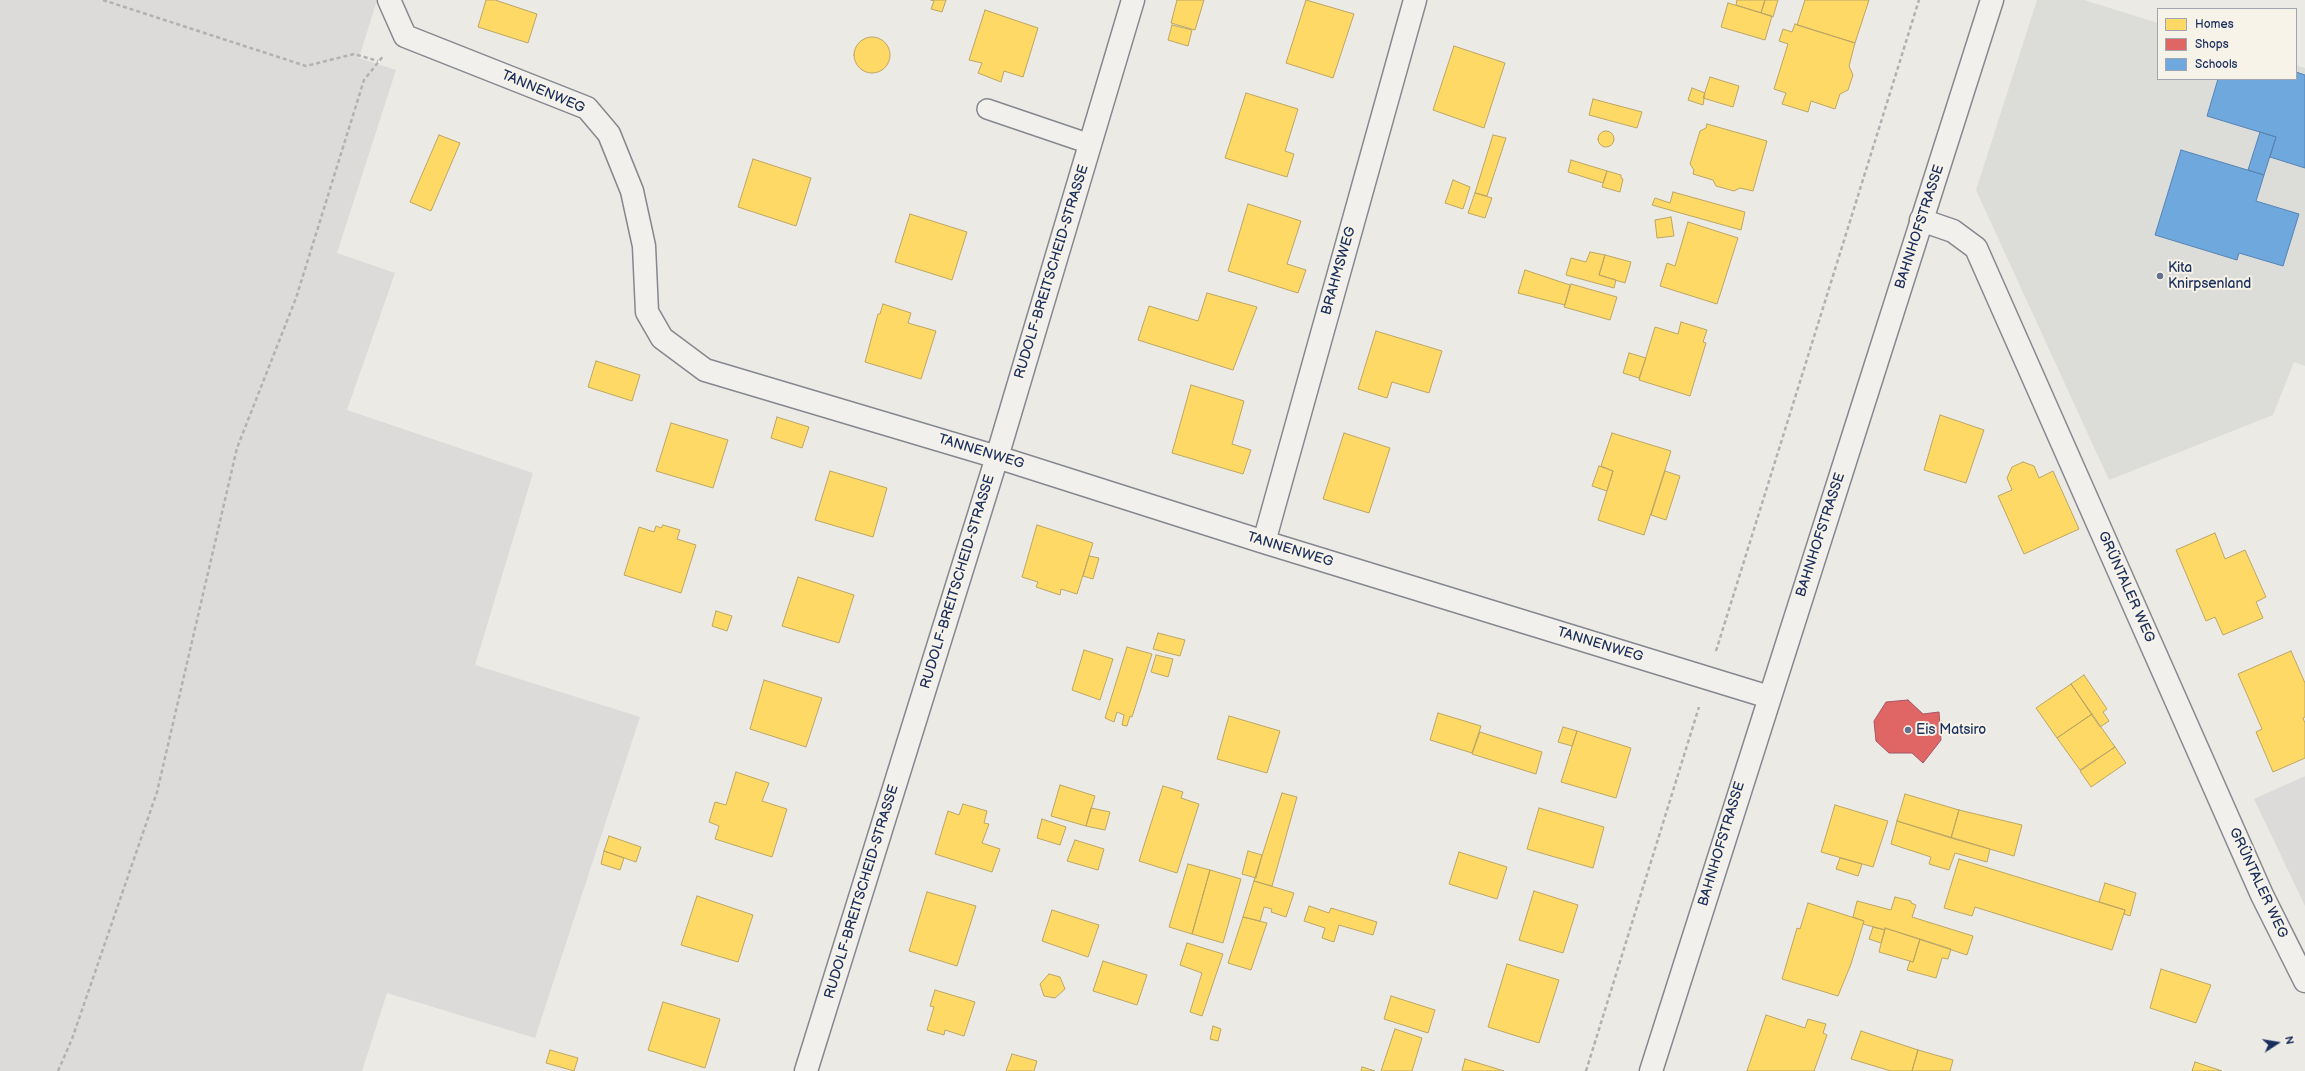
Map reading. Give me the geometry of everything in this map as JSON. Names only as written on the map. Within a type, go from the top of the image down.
[{"type":"street","points":[[389,0],[404,36]]},
{"type":"street","name":"RUDOLF-BREITSCHEID-STRASSE","points":[[806,1071],[997,457],[1133,0]]},
{"type":"street","name":"BRAHMSWEG","points":[[1264,542],[1415,0]]},
{"type":"street","name":"BAHNHOFSTRASSE","points":[[1651,1071],[1769,696],[1992,0]]},
{"type":"street","name":"TANNENWEG","points":[[404,36],[587,108],[609,134],[632,191],[644,246],[647,312],[662,338],[705,370],[997,457],[1264,542],[1769,696]]},
{"type":"street","name":"GRÜNTALER WEG","points":[[1921,220],[1953,231],[1976,248],[2262,895],[2305,981]]},
{"type":"lane","points":[[987,110],[1090,144]]},
{"type":"path","points":[[103,0],[306,66],[354,54],[378,61]]},
{"type":"path","points":[[1586,1071],[1919,0]]},
{"type":"path","points":[[58,1071],[72,1039],[157,792],[237,448],[296,298],[364,80],[378,61],[404,36]]},
{"type":"shaded area","points":[[0,0],[377,0],[359,58],[396,70],[337,253],[395,273],[347,410],[533,473],[475,665],[640,717],[535,1038],[387,993],[362,1071],[0,1071]]},
{"type":"shaded area","name":"Kita Knirpsenland","points":[[2037,0],[2084,0],[2157,23],[2157,80],[2297,80],[2297,65],[2305,68],[2305,366],[2294,362],[2273,415],[2109,480],[1976,190]]},
{"type":"shaded area","points":[[2305,776],[2305,906],[2254,799]]},
{"type":"building: Homes","points":[[486,0],[495,0],[537,14],[528,43],[478,27]]},
{"type":"building: Homes","points":[[931,0],[946,0],[942,12],[931,9],[934,1]]},
{"type":"building: Homes","points":[[1177,0],[1204,0],[1195,30],[1171,23]]},
{"type":"building: Homes","points":[[1306,0],[1354,14],[1333,78],[1286,63]]},
{"type":"building: Homes","points":[[1737,0],[1765,0],[1761,13],[1736,5]]},
{"type":"building: Homes","points":[[1765,0],[1778,0],[1773,17],[1761,13]]},
{"type":"building: Homes","points":[[1805,0],[1869,0],[1855,43],[1797,25]]},
{"type":"building: Homes","points":[[1728,3],[1772,16],[1765,40],[1721,27]]},
{"type":"building: Homes","points":[[985,10],[1038,28],[1023,77],[1004,71],[1001,82],[978,73],[982,63],[969,60]]},
{"type":"building: Homes","points":[[1795,24],[1855,43],[1849,66],[1853,75],[1848,90],[1840,94],[1835,109],[1811,101],[1808,112],[1782,104],[1786,93],[1774,89],[1788,44],[1779,41],[1783,29],[1792,32]]},
{"type":"building: Homes","points":[[1172,25],[1192,30],[1188,46],[1168,40]]},
{"type":"building: Homes","points":[[876,37],[885,42],[889,48],[889,62],[885,68],[876,73],[868,73],[859,68],[855,62],[854,51],[859,42],[865,38]]},
{"type":"building: Homes","points":[[1454,46],[1505,63],[1484,128],[1433,110]]},
{"type":"building: Homes","points":[[1710,77],[1739,86],[1733,107],[1703,98]]},
{"type":"building: Homes","points":[[1692,88],[1705,93],[1703,105],[1688,100]]},
{"type":"building: Homes","points":[[1246,93],[1298,109],[1285,151],[1294,154],[1287,177],[1225,158]]},
{"type":"building: Homes","points":[[1593,99],[1642,112],[1637,128],[1589,115]]},
{"type":"building: Homes","points":[[1707,124],[1767,141],[1753,191],[1740,188],[1734,191],[1716,186],[1713,180],[1693,174],[1694,170],[1690,164],[1700,131],[1706,128]]},
{"type":"building: Homes","points":[[1606,131],[1613,136],[1614,139],[1609,146],[1606,147],[1599,142],[1598,139],[1603,132]]},
{"type":"building: Homes","points":[[439,135],[460,143],[431,211],[410,202]]},
{"type":"building: Homes","points":[[1493,135],[1506,138],[1487,196],[1475,193]]},
{"type":"building: Homes","points":[[753,159],[811,178],[796,226],[738,207]]},
{"type":"building: Homes","points":[[1571,160],[1607,171],[1603,183],[1568,172]]},
{"type":"building: Homes","points":[[1607,171],[1621,175],[1621,178],[1623,179],[1620,192],[1602,187]]},
{"type":"building: Homes","points":[[1453,180],[1470,187],[1463,209],[1445,203]]},
{"type":"building: Homes","points":[[1673,192],[1745,212],[1741,230],[1652,205],[1655,198],[1670,203]]},
{"type":"building: Homes","points":[[1475,193],[1492,198],[1485,218],[1468,213]]},
{"type":"building: Homes","points":[[1248,204],[1301,221],[1287,264],[1306,270],[1298,293],[1228,271]]},
{"type":"building: Homes","points":[[910,214],[967,232],[952,280],[895,262]]},
{"type":"building: Homes","points":[[1671,217],[1674,236],[1657,238],[1655,220]]},
{"type":"building: Homes","points":[[1688,222],[1738,238],[1717,304],[1660,286],[1667,263],[1675,266]]},
{"type":"building: Homes","points":[[1590,252],[1605,255],[1599,275],[1616,280],[1614,288],[1566,275],[1571,258],[1586,262]]},
{"type":"building: Homes","points":[[1605,255],[1631,262],[1625,283],[1599,275]]},
{"type":"building: Homes","points":[[1525,270],[1570,285],[1565,305],[1518,293]]},
{"type":"building: Homes","points":[[1571,284],[1617,297],[1610,320],[1564,307]]},
{"type":"building: Homes","points":[[1207,293],[1257,307],[1233,370],[1138,340],[1149,306],[1198,321]]},
{"type":"building: Homes","points":[[883,304],[911,313],[908,323],[936,331],[921,379],[865,362],[878,314],[880,314]]},
{"type":"building: Homes","points":[[1681,322],[1707,330],[1703,342],[1706,343],[1690,396],[1639,380],[1655,327],[1678,334]]},
{"type":"building: Homes","points":[[1376,331],[1442,351],[1429,393],[1392,382],[1387,398],[1358,389]]},
{"type":"building: Homes","points":[[1629,353],[1646,358],[1639,378],[1623,373]]},
{"type":"building: Homes","points":[[596,361],[640,375],[632,401],[588,387]]},
{"type":"building: Homes","points":[[1191,385],[1244,401],[1232,444],[1251,450],[1243,474],[1172,453]]},
{"type":"building: Homes","points":[[1940,415],[1984,430],[1966,483],[1924,470]]},
{"type":"building: Homes","points":[[777,417],[809,427],[802,448],[771,438]]},
{"type":"building: Homes","points":[[671,423],[728,440],[713,488],[656,471]]},
{"type":"building: Homes","points":[[1344,433],[1390,448],[1369,513],[1323,499]]},
{"type":"building: Homes","points":[[1612,433],[1671,451],[1644,535],[1598,520],[1613,471],[1601,466]]},
{"type":"building: Homes","points":[[2023,462],[2034,466],[2039,478],[2053,471],[2079,529],[2024,554],[1998,496],[2012,490],[2007,478],[2012,467]]},
{"type":"building: Homes","points":[[1599,466],[1613,471],[1607,491],[1592,486]]},
{"type":"building: Homes","points":[[830,471],[887,488],[873,537],[815,520]]},
{"type":"building: Homes","points":[[1665,471],[1680,476],[1666,520],[1651,515]]},
{"type":"building: Homes","points":[[663,525],[680,530],[677,539],[696,545],[681,593],[624,575],[639,527],[654,532],[656,526],[661,528]]},
{"type":"building: Homes","points":[[1037,525],[1093,543],[1077,594],[1061,589],[1060,595],[1036,587],[1038,582],[1022,577]]},
{"type":"building: Homes","points":[[2215,533],[2225,559],[2245,550],[2266,597],[2256,602],[2263,618],[2223,635],[2215,617],[2206,621],[2176,550]]},
{"type":"building: Homes","points":[[1089,556],[1099,558],[1093,579],[1083,576]]},
{"type":"building: Homes","points":[[798,577],[854,595],[839,643],[782,626]]},
{"type":"building: Homes","points":[[716,611],[732,616],[727,631],[712,626]]},
{"type":"building: Homes","points":[[1158,633],[1185,640],[1180,656],[1153,649]]},
{"type":"building: Homes","points":[[1127,647],[1152,654],[1132,717],[1130,716],[1127,726],[1122,725],[1124,715],[1117,712],[1114,722],[1105,718]]},
{"type":"building: Homes","points":[[1084,650],[1113,659],[1100,700],[1072,690]]},
{"type":"building: Homes","points":[[2291,651],[2305,683],[2305,717],[2303,718],[2305,723],[2305,758],[2273,772],[2256,732],[2262,729],[2238,674]]},
{"type":"building: Homes","points":[[1156,655],[1173,659],[1168,677],[1151,672]]},
{"type":"building: Homes","points":[[2084,675],[2107,709],[2103,712],[2109,721],[2100,727],[2071,684]]},
{"type":"building: Homes","points":[[764,680],[822,698],[806,747],[750,729]]},
{"type":"building: Homes","points":[[2071,684],[2092,714],[2057,738],[2036,708]]},
{"type":"building: Homes","points":[[1438,713],[1481,726],[1472,753],[1430,740]]},
{"type":"building: Homes","points":[[2092,714],[2115,747],[2080,770],[2057,738]]},
{"type":"building: Homes","points":[[1229,716],[1280,731],[1267,773],[1217,759]]},
{"type":"building: Homes","points":[[1563,727],[1577,731],[1572,746],[1558,742]]},
{"type":"building: Homes","points":[[1577,731],[1631,748],[1616,798],[1561,782]]},
{"type":"building: Homes","points":[[1480,732],[1542,752],[1536,774],[1472,754]]},
{"type":"building: Homes","points":[[2115,747],[2126,763],[2091,787],[2080,771]]},
{"type":"building: Homes","points":[[736,772],[769,783],[762,801],[787,809],[772,857],[715,839],[719,826],[709,822],[715,802],[726,805]]},
{"type":"building: Homes","points":[[1060,785],[1095,796],[1086,826],[1051,816]]},
{"type":"building: Homes","points":[[1163,786],[1183,792],[1181,798],[1199,804],[1177,873],[1139,861]]},
{"type":"building: Homes","points":[[1282,793],[1297,797],[1272,886],[1254,881]]},
{"type":"building: Homes","points":[[1905,794],[1959,810],[1951,838],[1897,821]]},
{"type":"building: Homes","points":[[963,804],[987,811],[984,823],[989,824],[982,843],[1000,849],[992,872],[935,854],[948,811],[959,815]]},
{"type":"building: Homes","points":[[1835,805],[1888,821],[1873,867],[1821,852]]},
{"type":"building: Homes","points":[[1091,808],[1110,812],[1105,830],[1086,826]]},
{"type":"building: Homes","points":[[1539,808],[1604,827],[1593,868],[1527,849]]},
{"type":"building: Homes","points":[[1959,810],[2022,825],[2014,856],[1951,838]]},
{"type":"building: Homes","points":[[1042,819],[1066,827],[1060,845],[1037,838]]},
{"type":"building: Homes","points":[[1897,821],[1990,849],[1987,862],[1955,853],[1949,870],[1929,864],[1931,857],[1891,844]]},
{"type":"building: Homes","points":[[609,836],[641,847],[636,862],[604,851]]},
{"type":"building: Homes","points":[[1075,840],[1104,849],[1098,870],[1067,861]]},
{"type":"building: Homes","points":[[604,851],[624,858],[620,870],[601,864]]},
{"type":"building: Homes","points":[[1248,851],[1262,855],[1256,878],[1242,874]]},
{"type":"building: Homes","points":[[1459,852],[1507,867],[1497,899],[1449,884]]},
{"type":"building: Homes","points":[[1840,858],[1862,864],[1858,876],[1836,869]]},
{"type":"building: Homes","points":[[1959,859],[2125,910],[2112,950],[1975,907],[1972,916],[1944,908]]},
{"type":"building: Homes","points":[[1188,864],[1210,870],[1192,934],[1169,927]]},
{"type":"building: Homes","points":[[1210,870],[1241,879],[1223,943],[1192,934]]},
{"type":"building: Homes","points":[[1254,881],[1294,893],[1286,917],[1271,912],[1272,909],[1264,907],[1260,921],[1243,917]]},
{"type":"building: Homes","points":[[2105,883],[2136,893],[2130,916],[2124,914],[2125,910],[2099,902]]},
{"type":"building: Homes","points":[[1534,891],[1578,905],[1563,953],[1519,940]]},
{"type":"building: Homes","points":[[927,892],[976,906],[957,966],[909,951]]},
{"type":"building: Homes","points":[[697,896],[753,915],[738,962],[681,945]]},
{"type":"building: Homes","points":[[1895,897],[1911,901],[1911,903],[1916,905],[1912,917],[1973,936],[1967,955],[1885,928],[1885,930],[1863,924],[1864,921],[1853,917],[1857,901],[1891,910]]},
{"type":"building: Homes","points":[[1808,903],[1864,921],[1851,964],[1838,996],[1782,979],[1797,928],[1800,929]]},
{"type":"building: Homes","points":[[1309,906],[1329,913],[1331,908],[1377,922],[1373,935],[1339,925],[1334,942],[1322,938],[1325,928],[1304,921]]},
{"type":"building: Homes","points":[[1052,910],[1099,925],[1088,957],[1042,941]]},
{"type":"building: Homes","points":[[1243,917],[1267,923],[1251,970],[1228,963]]},
{"type":"building: Homes","points":[[1873,927],[1885,930],[1881,943],[1869,939]]},
{"type":"building: Homes","points":[[1885,928],[1920,939],[1913,962],[1879,952]]},
{"type":"building: Homes","points":[[1920,939],[1951,949],[1948,959],[1942,958],[1936,978],[1907,970],[1910,961],[1913,962]]},
{"type":"building: Homes","points":[[1187,943],[1223,954],[1202,1016],[1190,1012],[1202,973],[1180,965]]},
{"type":"building: Homes","points":[[1103,961],[1147,975],[1137,1005],[1093,991]]},
{"type":"building: Homes","points":[[1507,964],[1559,980],[1539,1043],[1488,1027]]},
{"type":"building: Homes","points":[[2161,969],[2211,985],[2196,1023],[2150,1008]]},
{"type":"building: Homes","points":[[1049,974],[1060,977],[1065,989],[1055,998],[1044,996],[1040,984]]},
{"type":"building: Homes","points":[[935,990],[975,1002],[964,1036],[945,1030],[944,1035],[927,1030],[934,1007],[930,1006]]},
{"type":"building: Homes","points":[[1391,996],[1435,1010],[1428,1033],[1384,1019]]},
{"type":"building: Homes","points":[[663,1002],[720,1019],[705,1068],[648,1050]]},
{"type":"building: Homes","points":[[1766,1015],[1805,1028],[1808,1019],[1826,1024],[1823,1033],[1827,1035],[1814,1071],[1747,1071]]},
{"type":"building: Homes","points":[[1213,1026],[1221,1029],[1218,1041],[1210,1039]]},
{"type":"building: Homes","points":[[1395,1029],[1422,1038],[1412,1071],[1381,1071]]},
{"type":"building: Homes","points":[[1861,1031],[1918,1050],[1912,1071],[1891,1071],[1851,1059]]},
{"type":"building: Homes","points":[[550,1050],[578,1058],[574,1071],[546,1063]]},
{"type":"building: Homes","points":[[1918,1050],[1953,1060],[1950,1071],[1912,1071]]},
{"type":"building: Homes","points":[[1012,1054],[1037,1061],[1034,1071],[1006,1071]]},
{"type":"building: Homes","points":[[1465,1059],[1504,1071],[1462,1071]]},
{"type":"building: Homes","points":[[2195,1062],[2222,1071],[2192,1071]]},
{"type":"building: Homes","points":[[1362,1067],[1375,1071],[1361,1071]]},
{"type":"building: Shops","name":"Eis Matsiro","points":[[1908,700],[1923,714],[1939,712],[1941,740],[1923,763],[1912,753],[1889,753],[1876,741],[1874,721],[1886,702]]},
{"type":"building: Schools","points":[[2297,72],[2305,75],[2305,168],[2270,157],[2276,137],[2207,116],[2218,80],[2297,80]]},
{"type":"building: Schools","points":[[2260,132],[2276,137],[2264,175],[2248,170]]},
{"type":"building: Schools","points":[[2181,150],[2264,175],[2256,201],[2299,214],[2283,266],[2239,253],[2237,260],[2155,235]]},
{"type":"place","name":"Kita Knirpsenland","points":[[2160,276]]},
{"type":"place","name":"Eis Matsiro","points":[[1908,730]]}]
